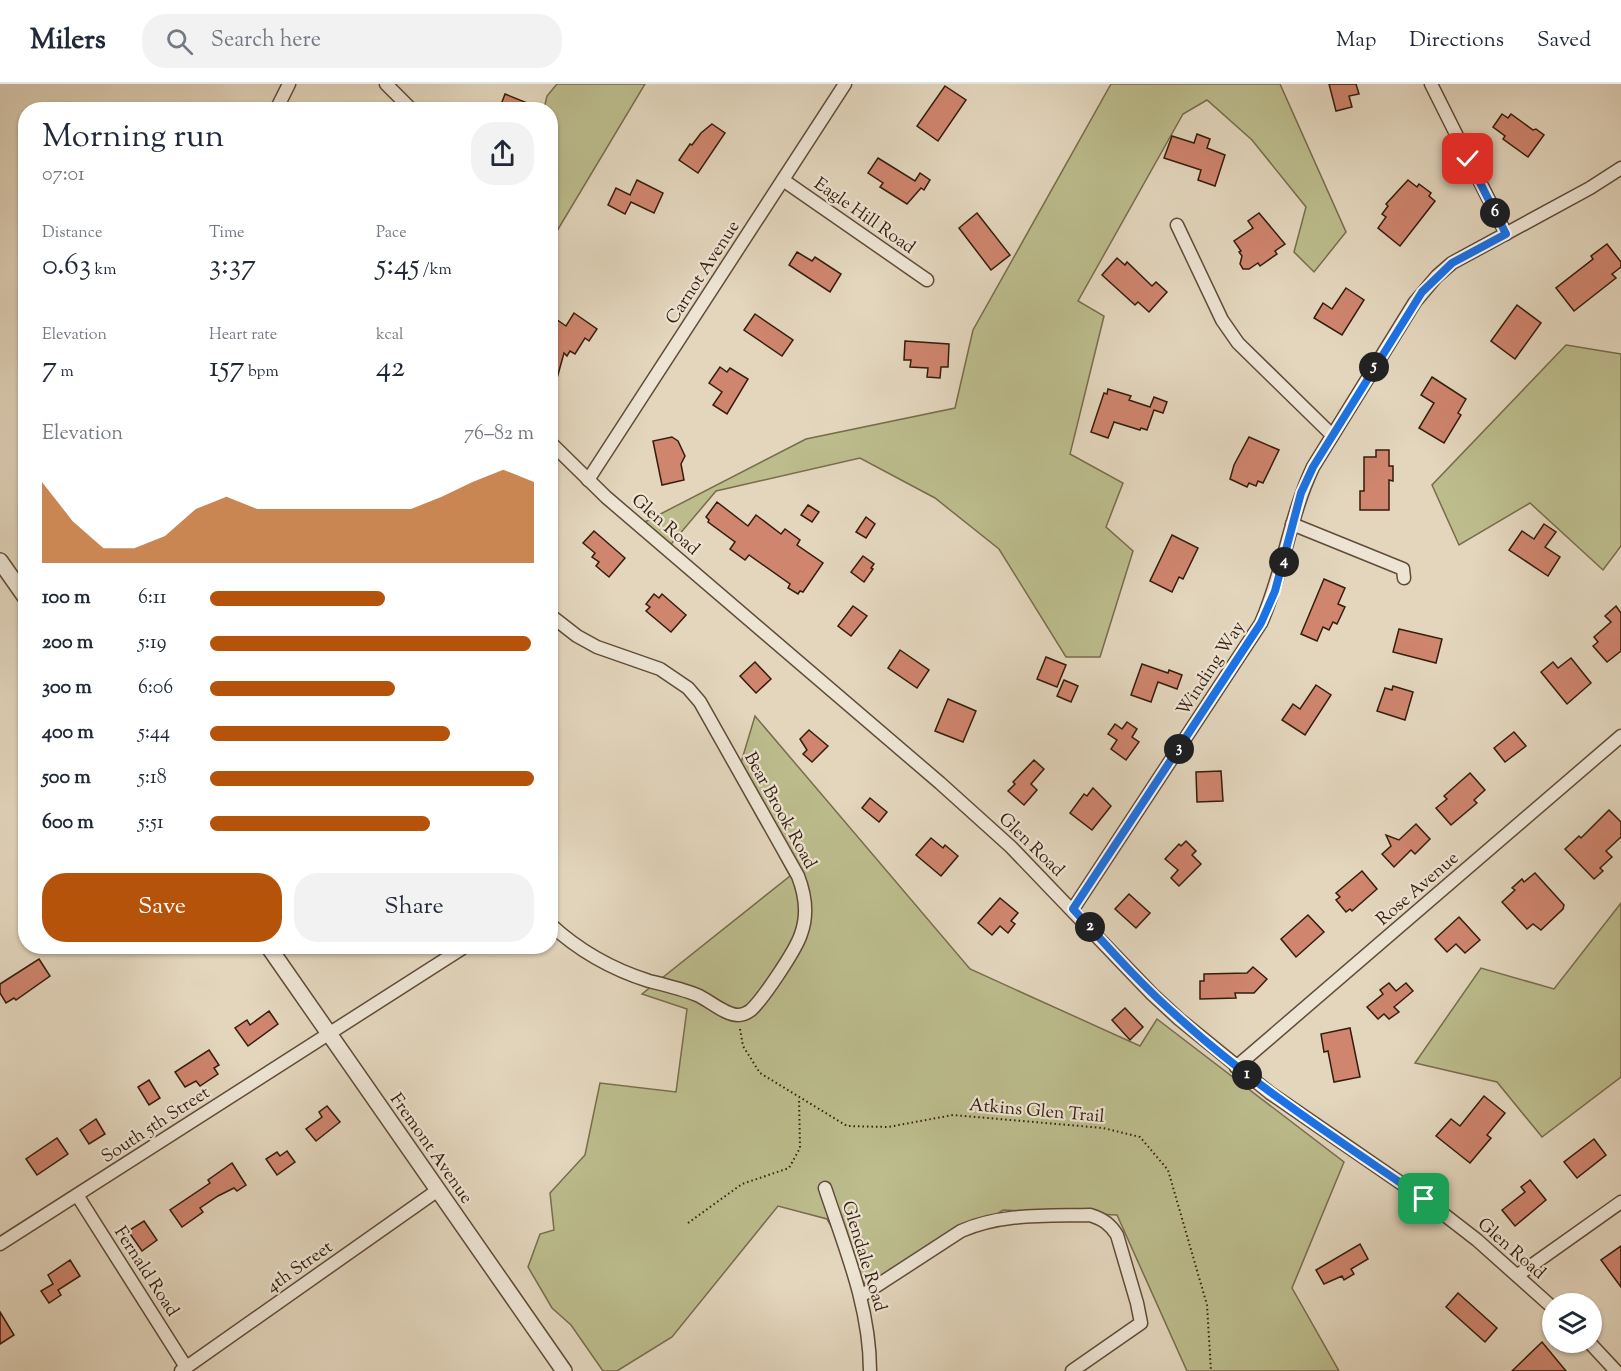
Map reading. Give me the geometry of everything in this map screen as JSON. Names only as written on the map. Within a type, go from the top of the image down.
[{"type":"street","points":[[280,102],[289,84]]},
{"type":"street","points":[[386,84],[404,102]]},
{"type":"street","name":"Carnot Avenue","points":[[588,480],[845,84]]},
{"type":"street","points":[[1431,84],[1506,234]]},
{"type":"street","name":"Winding Way","points":[[1073,909],[1261,623],[1278,581],[1301,493],[1332,435],[1422,292],[1452,263],[1590,189],[1621,168]]},
{"type":"street","name":"Eagle Hill Road","points":[[783,180],[927,280]]},
{"type":"street","points":[[1178,225],[1222,320],[1238,343],[1332,435]]},
{"type":"street","name":"Glen Road","points":[[558,450],[588,480],[940,783],[1011,847],[1073,909],[1152,994],[1236,1067],[1308,1120],[1424,1199],[1518,1275],[1542,1298]]},
{"type":"street","points":[[1292,524],[1403,569],[1404,578]]},
{"type":"street","points":[[0,561],[18,587]]},
{"type":"street","name":"Bear Brook Road","points":[[558,621],[577,636],[597,647],[660,669],[688,688],[700,702],[798,876],[805,900],[805,918],[798,941],[752,1009],[738,1015]]},
{"type":"street","name":"Rose Avenue","points":[[1236,1067],[1621,736]]},
{"type":"street","points":[[558,931],[592,957],[621,971],[696,994],[738,1015]]},
{"type":"street","name":"Fremont Avenue","points":[[274,954],[564,1371]]},
{"type":"street","name":"South 5th Street","points":[[0,1244],[454,954]]},
{"type":"street","name":"Glendale Road","points":[[825,1188],[861,1296],[866,1321],[870,1371]]},
{"type":"street","name":"4th Street","points":[[183,1369],[438,1190]]},
{"type":"street","name":"Fernald Road","points":[[76,1195],[183,1369]]},
{"type":"street","points":[[1518,1275],[1621,1202]]},
{"type":"street","points":[[861,1296],[961,1231],[979,1223],[1013,1217],[1090,1215],[1101,1218],[1117,1235],[1141,1323],[1071,1371]]},
{"type":"street","points":[[1599,1353],[1616,1371]]},
{"type":"path","name":"Atkins Glen Trail","points":[[738,1015],[743,1046],[760,1073],[847,1126],[888,1127],[953,1115],[1103,1128],[1140,1137],[1168,1170],[1207,1305],[1211,1371]]},
{"type":"path","points":[[688,1223],[742,1184],[789,1168],[800,1148],[799,1098]]},
{"type":"green space","points":[[557,84],[645,84],[558,229],[558,102],[546,102],[547,96]]},
{"type":"green space","points":[[1111,84],[1280,84],[1346,232],[1314,272],[1294,252],[1306,207],[1252,140],[1207,100],[1183,114],[1078,301],[1104,316],[1070,454],[1123,483],[1106,527],[1133,551],[1100,657],[1066,657],[999,549],[935,498],[860,458],[716,491],[667,549],[639,525],[806,439],[955,408],[973,330]]},
{"type":"green space","points":[[1566,345],[1621,354],[1621,546],[1603,570],[1530,503],[1459,545],[1432,485]]},
{"type":"green space","points":[[755,716],[970,969],[1140,1046],[1157,1019],[1344,1162],[1292,1288],[1339,1371],[1187,1371],[1117,1215],[1003,1210],[871,1295],[827,1219],[778,1206],[672,1337],[617,1371],[603,1371],[571,1325],[552,1308],[528,1267],[540,1234],[554,1230],[550,1193],[585,1155],[600,1083],[676,1092],[687,1009],[642,994],[790,876],[737,776]]},
{"type":"green space","points":[[1621,903],[1621,1077],[1542,1137],[1497,1082],[1415,1063],[1481,968],[1554,989]]},
{"type":"building","points":[[1329,84],[1356,84],[1359,94],[1349,96],[1352,107],[1336,111]]},
{"type":"building","points":[[945,86],[966,100],[938,141],[917,126]]},
{"type":"building","points":[[505,94],[525,102],[502,102]]},
{"type":"building","points":[[1502,114],[1508,118],[1511,114],[1544,135],[1528,157],[1503,139],[1505,136],[1493,127]]},
{"type":"building","points":[[712,124],[725,133],[698,173],[679,160],[690,144],[692,145]]},
{"type":"building","points":[[1197,134],[1210,139],[1207,148],[1225,155],[1215,186],[1198,180],[1201,170],[1164,158],[1172,136],[1194,143]]},
{"type":"building","points":[[878,158],[915,181],[920,173],[930,180],[924,190],[921,188],[907,204],[880,187],[883,183],[868,173]]},
{"type":"building","points":[[637,180],[663,193],[654,213],[631,202],[625,214],[608,205],[616,188],[630,195]]},
{"type":"building","points":[[1408,180],[1417,187],[1419,184],[1431,193],[1429,196],[1435,201],[1400,246],[1378,228],[1386,217],[1382,214],[1388,206],[1386,204]]},
{"type":"building","points":[[977,213],[1010,255],[991,270],[959,228]]},
{"type":"building","points":[[1259,213],[1285,244],[1275,251],[1277,254],[1260,266],[1258,263],[1249,269],[1243,269],[1240,264],[1242,256],[1239,252],[1241,251],[1234,241],[1253,228],[1248,221]]},
{"type":"building","points":[[1607,244],[1621,262],[1621,267],[1612,274],[1616,278],[1574,311],[1556,288],[1593,259],[1591,256]]},
{"type":"building","points":[[797,252],[812,261],[815,257],[841,274],[830,292],[789,265]]},
{"type":"building","points":[[1117,258],[1125,265],[1127,262],[1152,286],[1156,282],[1167,292],[1149,312],[1138,302],[1135,305],[1102,275]]},
{"type":"building","points":[[1346,288],[1364,300],[1342,335],[1314,318],[1323,303],[1332,309]]},
{"type":"building","points":[[1517,305],[1541,323],[1515,359],[1491,341]]},
{"type":"building","points":[[574,313],[597,329],[589,341],[585,338],[575,354],[570,351],[567,356],[564,353],[558,375],[558,320],[566,326]]},
{"type":"building","points":[[755,314],[793,340],[782,356],[744,330]]},
{"type":"building","points":[[905,341],[949,344],[948,367],[941,367],[940,378],[927,377],[928,368],[910,367],[911,360],[904,360]]},
{"type":"building","points":[[720,367],[727,372],[730,368],[748,379],[727,414],[713,405],[722,392],[709,383]]},
{"type":"building","points":[[1432,377],[1466,399],[1458,413],[1461,415],[1444,443],[1419,428],[1434,403],[1421,395]]},
{"type":"building","points":[[1108,389],[1131,396],[1129,400],[1150,407],[1154,397],[1167,402],[1163,413],[1154,410],[1147,430],[1114,422],[1108,438],[1091,432],[1104,393],[1107,394]]},
{"type":"building","points":[[672,437],[678,441],[685,456],[681,464],[684,480],[662,485],[653,441]]},
{"type":"building","points":[[1249,437],[1279,450],[1263,483],[1258,481],[1256,486],[1249,483],[1247,487],[1230,479],[1234,465]]},
{"type":"building","points":[[1376,450],[1389,450],[1389,466],[1393,466],[1393,481],[1389,480],[1389,510],[1360,510],[1360,491],[1364,491],[1364,457],[1376,457]]},
{"type":"building","points":[[717,502],[748,526],[756,515],[781,534],[785,529],[800,540],[797,545],[823,563],[803,592],[800,591],[798,594],[788,588],[790,584],[749,555],[745,560],[730,549],[735,542],[708,522],[706,517]]},
{"type":"building","points":[[808,505],[819,512],[812,522],[801,515]]},
{"type":"building","points":[[866,517],[875,524],[866,538],[856,532]]},
{"type":"building","points":[[1544,524],[1556,532],[1545,547],[1560,557],[1548,576],[1509,550],[1522,531],[1534,539]]},
{"type":"building","points":[[594,531],[625,558],[609,577],[596,566],[599,562],[592,557],[595,553],[583,543]]},
{"type":"building","points":[[1172,535],[1198,548],[1183,579],[1179,577],[1172,592],[1150,581]]},
{"type":"building","points":[[863,556],[874,564],[864,582],[851,572]]},
{"type":"building","points":[[1324,579],[1345,588],[1338,604],[1345,607],[1337,624],[1333,622],[1329,630],[1323,627],[1317,641],[1301,634]]},
{"type":"building","points":[[654,594],[659,598],[662,594],[686,615],[671,632],[646,611],[650,607],[646,604]]},
{"type":"building","points":[[853,606],[867,616],[851,636],[838,626]]},
{"type":"building","points":[[1616,606],[1621,613],[1621,651],[1607,662],[1593,646],[1598,642],[1594,637],[1611,622],[1605,616]]},
{"type":"building","points":[[1399,629],[1442,639],[1436,663],[1393,652]]},
{"type":"building","points":[[900,650],[929,670],[917,688],[888,668]]},
{"type":"building","points":[[1046,657],[1066,665],[1057,687],[1037,679]]},
{"type":"building","points":[[1571,658],[1591,683],[1567,704],[1541,672],[1553,662],[1558,668]]},
{"type":"building","points":[[755,662],[771,679],[756,693],[740,676]]},
{"type":"building","points":[[1142,664],[1182,675],[1177,689],[1158,682],[1151,702],[1131,695]]},
{"type":"building","points":[[1064,680],[1078,686],[1071,702],[1057,696]]},
{"type":"building","points":[[1316,685],[1331,695],[1305,735],[1282,720],[1293,704],[1300,709]]},
{"type":"building","points":[[1393,686],[1413,692],[1405,720],[1377,711],[1385,688],[1392,690]]},
{"type":"building","points":[[948,699],[976,711],[963,742],[935,731]]},
{"type":"building","points":[[1127,722],[1137,729],[1132,737],[1139,742],[1126,760],[1111,749],[1117,740],[1108,734],[1115,724],[1122,729]]},
{"type":"building","points":[[809,730],[828,746],[812,762],[803,754],[807,750],[800,739]]},
{"type":"building","points":[[1514,732],[1526,746],[1505,762],[1494,748]]},
{"type":"building","points":[[1034,760],[1044,769],[1031,784],[1037,790],[1024,805],[1008,791],[1015,784],[1013,782]]},
{"type":"building","points":[[1221,771],[1223,801],[1197,802],[1196,772]]},
{"type":"building","points":[[1470,773],[1485,790],[1474,800],[1477,803],[1451,825],[1436,808],[1447,799],[1444,796]]},
{"type":"building","points":[[1093,788],[1111,806],[1092,830],[1070,813],[1084,794],[1087,796]]},
{"type":"building","points":[[870,798],[887,812],[879,822],[862,808]]},
{"type":"building","points":[[1609,810],[1621,822],[1621,837],[1606,851],[1612,857],[1600,868],[1603,871],[1594,879],[1565,849],[1579,836],[1581,838]]},
{"type":"building","points":[[1416,824],[1430,839],[1415,854],[1411,850],[1394,867],[1382,854],[1391,846],[1386,835],[1399,840]]},
{"type":"building","points":[[931,838],[943,848],[945,845],[958,856],[941,876],[916,855]]},
{"type":"building","points":[[1186,841],[1196,851],[1192,855],[1201,864],[1179,886],[1171,878],[1178,870],[1165,859],[1179,844],[1181,846]]},
{"type":"building","points":[[1362,871],[1377,889],[1352,911],[1350,909],[1346,912],[1336,900],[1340,897],[1336,893]]},
{"type":"building","points":[[1535,873],[1564,905],[1563,909],[1541,930],[1533,924],[1527,929],[1502,902],[1515,890],[1512,888],[1522,879],[1524,882]]},
{"type":"building","points":[[1129,894],[1150,913],[1136,928],[1115,909]]},
{"type":"building","points":[[1000,898],[1018,913],[1011,921],[1015,924],[1008,933],[1000,926],[992,935],[978,923]]},
{"type":"building","points":[[1308,915],[1324,932],[1296,957],[1281,939]]},
{"type":"building","points":[[1459,917],[1480,940],[1465,953],[1456,944],[1447,952],[1435,939]]},
{"type":"building","points":[[39,959],[50,976],[16,1000],[14,998],[6,1003],[0,993],[0,984]]},
{"type":"building","points":[[1253,967],[1267,979],[1254,993],[1235,993],[1236,998],[1200,999],[1200,981],[1204,981],[1204,974],[1247,973]]},
{"type":"building","points":[[1389,983],[1396,991],[1406,983],[1413,991],[1394,1007],[1399,1012],[1389,1019],[1384,1014],[1378,1019],[1367,1007],[1383,994],[1380,990]]},
{"type":"building","points":[[1125,1008],[1143,1027],[1130,1040],[1112,1020]]},
{"type":"building","points":[[269,1011],[278,1024],[248,1046],[235,1028],[247,1020],[250,1025]]},
{"type":"building","points":[[1350,1028],[1360,1077],[1334,1082],[1328,1051],[1324,1052],[1321,1034]]},
{"type":"building","points":[[209,1050],[219,1065],[214,1068],[218,1074],[200,1086],[196,1081],[185,1087],[175,1072]]},
{"type":"building","points":[[149,1080],[160,1098],[149,1105],[138,1087]]},
{"type":"building","points":[[1484,1096],[1505,1113],[1487,1135],[1491,1138],[1470,1163],[1436,1136],[1451,1119],[1460,1126]]},
{"type":"building","points":[[327,1106],[340,1122],[316,1141],[306,1129],[322,1117],[319,1112]]},
{"type":"building","points":[[96,1119],[105,1134],[89,1144],[80,1130]]},
{"type":"building","points":[[57,1138],[68,1154],[37,1175],[26,1159]]},
{"type":"building","points":[[1594,1139],[1606,1155],[1577,1178],[1564,1162]]},
{"type":"building","points":[[287,1151],[295,1162],[277,1175],[266,1159],[277,1152],[280,1156]]},
{"type":"building","points":[[232,1163],[246,1185],[237,1191],[234,1188],[218,1196],[200,1208],[203,1212],[182,1227],[170,1210],[210,1183],[208,1180]]},
{"type":"building","points":[[1530,1180],[1546,1200],[1515,1226],[1502,1210],[1525,1192],[1521,1187]]},
{"type":"building","points":[[144,1221],[157,1240],[142,1251],[128,1231]]},
{"type":"building","points":[[1360,1244],[1368,1259],[1351,1269],[1354,1274],[1344,1280],[1342,1276],[1324,1284],[1316,1270]]},
{"type":"building","points":[[1621,1246],[1621,1287],[1601,1260]]},
{"type":"building","points":[[70,1260],[80,1276],[58,1290],[61,1295],[49,1303],[41,1291],[53,1284],[48,1275]]},
{"type":"building","points":[[1458,1293],[1497,1328],[1485,1342],[1446,1307]]},
{"type":"building","points":[[0,1312],[14,1335],[0,1344]]},
{"type":"building","points":[[1542,1342],[1542,1353],[1551,1353],[1566,1371],[1512,1371]]},
{"type":"route","points":[[1424,1199],[1308,1120],[1236,1067],[1152,994],[1073,909],[1261,623],[1275,591],[1301,493],[1313,467],[1415,302],[1437,276],[1452,263],[1506,234],[1468,159]]}]
